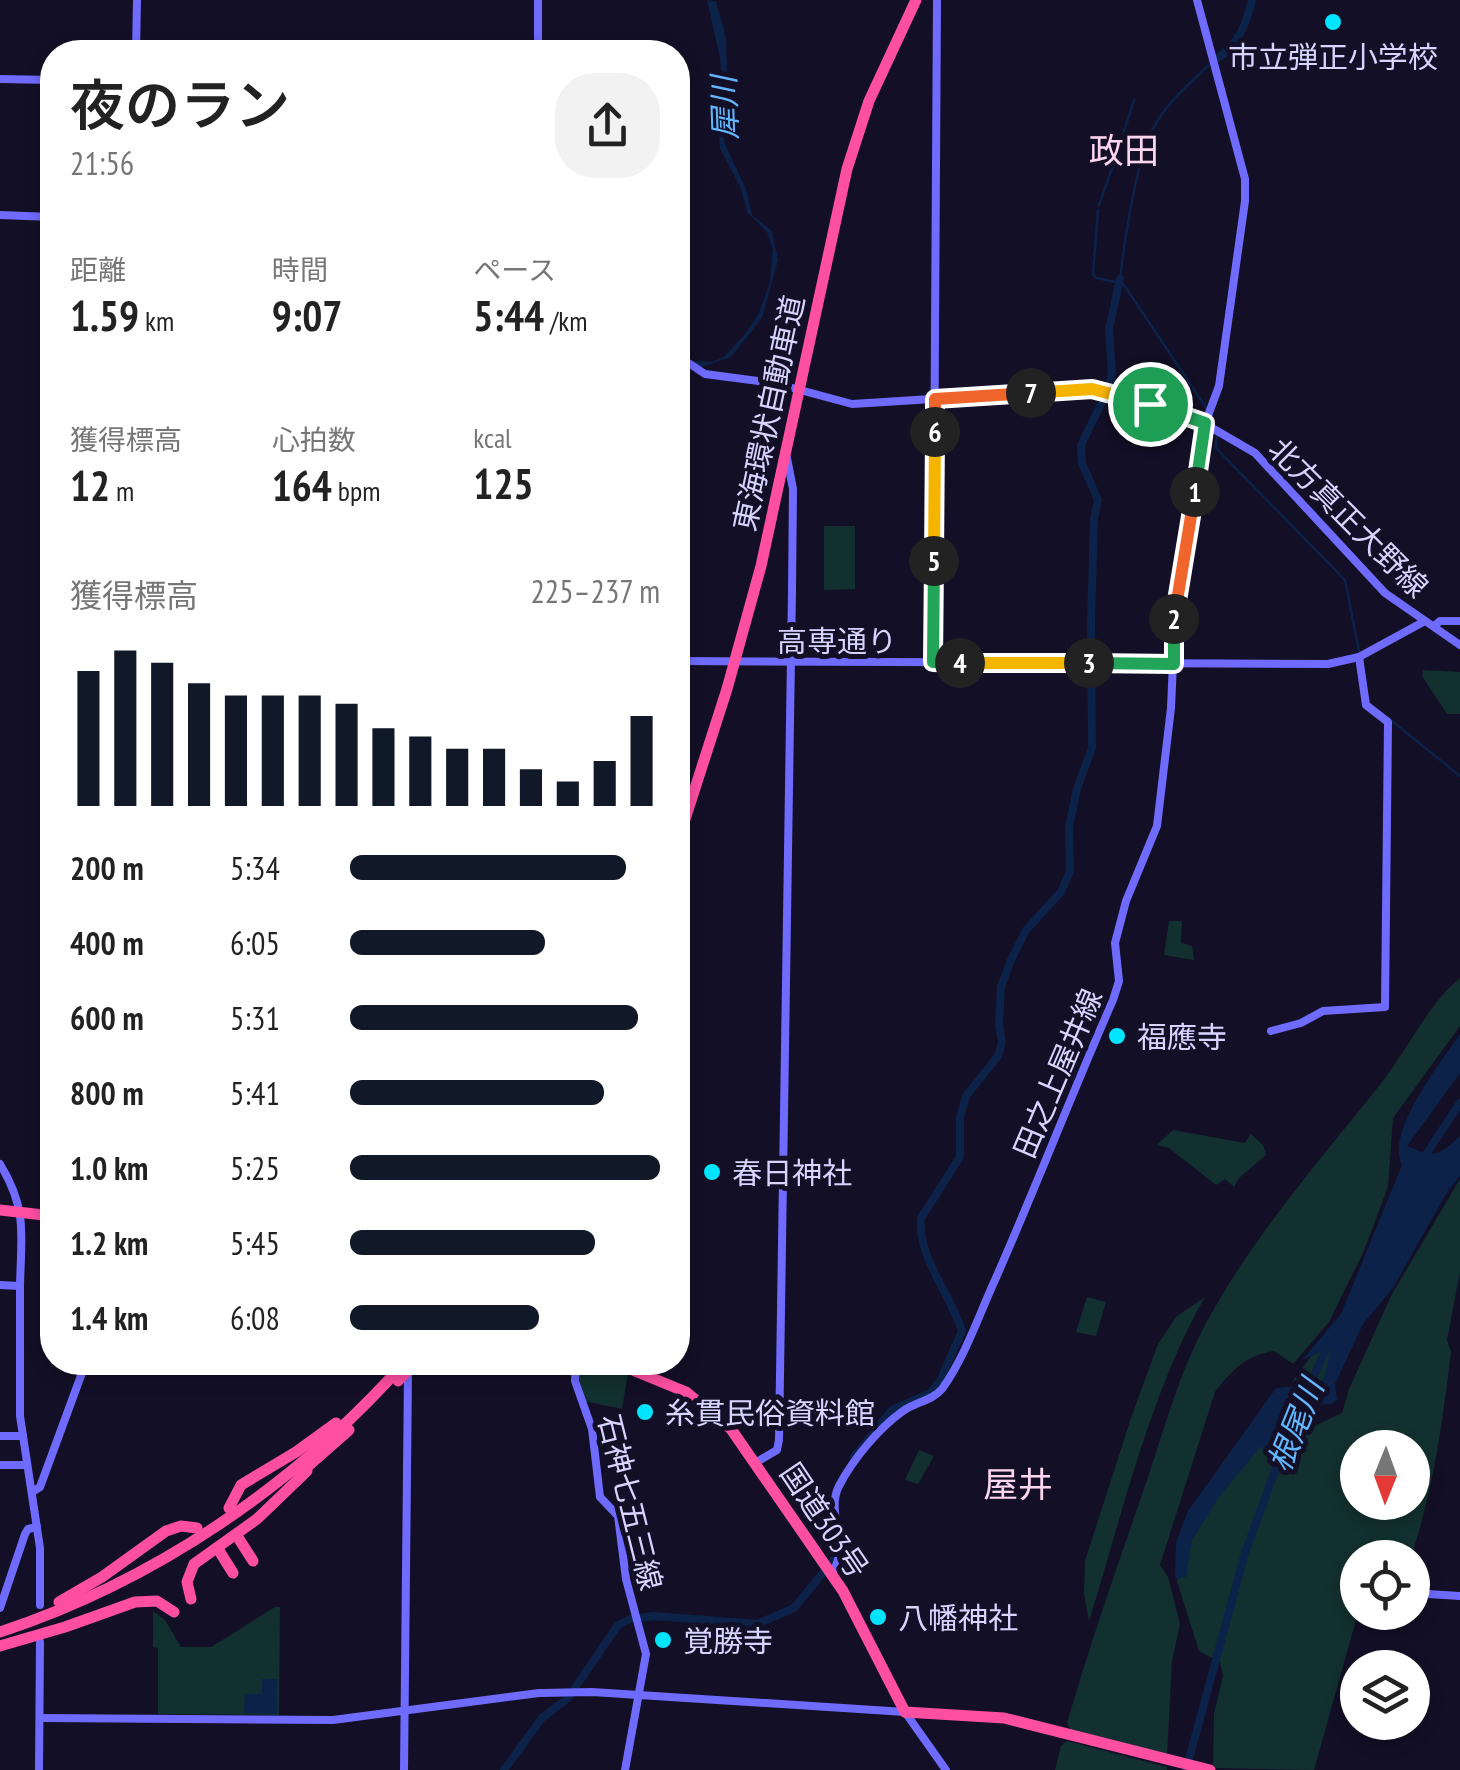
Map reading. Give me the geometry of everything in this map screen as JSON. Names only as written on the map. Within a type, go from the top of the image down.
[{"type":"highway","name":"東海環状自動車道","points":[[690,804],[766,548],[847,169],[884,63],[916,0]]},
{"type":"highway","points":[[0,1210],[40,1214]]},
{"type":"highway","points":[[191,1600],[187,1582],[194,1564],[286,1494],[398,1375]]},
{"type":"highway","name":"国道303号","points":[[645,1375],[686,1392],[730,1430],[755,1462],[855,1610],[905,1712]]},
{"type":"highway","points":[[229,1508],[241,1484],[296,1452],[395,1379]]},
{"type":"highway","points":[[0,1637],[90,1596],[203,1534],[296,1466],[382,1388]]},
{"type":"highway","points":[[0,1637],[72,1612],[148,1574],[254,1508],[316,1460]]},
{"type":"highway","points":[[0,1637],[86,1587],[166,1531],[181,1526],[197,1528]]},
{"type":"highway","points":[[239,1538],[253,1562]]},
{"type":"highway","points":[[218,1549],[233,1572]]},
{"type":"highway","points":[[0,1637],[66,1627],[134,1602],[157,1601],[174,1612]]},
{"type":"highway","points":[[905,1712],[1004,1718],[1194,1770]]},
{"type":"highway","points":[[1061,1734],[1210,1770]]},
{"type":"street","points":[[136,40],[137,0]]},
{"type":"street","points":[[538,0],[538,40]]},
{"type":"street","points":[[933,662],[937,0]]},
{"type":"street","name":"田之上屋井線","points":[[832,1573],[838,1565],[834,1498],[839,1486],[864,1450],[894,1418],[940,1391],[1000,1268],[1113,1000],[1119,981],[1115,943],[1126,902],[1157,826],[1174,664],[1174,610],[1208,417],[1219,386],[1246,190],[1197,0]]},
{"type":"street","points":[[0,79],[40,80]]},
{"type":"street","points":[[0,215],[40,217]]},
{"type":"street","name":"北方真正大野線","points":[[690,365],[698,371],[852,404],[1085,389],[1208,417],[1255,453],[1385,593],[1460,645]]},
{"type":"street","points":[[755,1462],[777,1450],[779,1440],[792,662],[792,489],[786,440],[794,389]]},
{"type":"street","name":"高専通り","points":[[690,661],[1328,664],[1359,656],[1429,623],[1460,621]]},
{"type":"street","points":[[1271,1031],[1302,1024],[1323,1011],[1384,1008],[1388,722],[1366,705],[1359,656]]},
{"type":"street","points":[[0,1164],[22,1212],[23,1436],[37,1527],[40,1605]]},
{"type":"street","points":[[0,1285],[20,1286]]},
{"type":"street","points":[[32,1492],[40,1488],[81,1375]]},
{"type":"street","points":[[404,1770],[409,1375]]},
{"type":"street","name":"石神七五三線","points":[[575,1375],[592,1429],[604,1505],[618,1516],[626,1579],[646,1654],[624,1770]]},
{"type":"street","points":[[0,1436],[23,1436]]},
{"type":"street","points":[[0,1464],[27,1465]]},
{"type":"street","points":[[0,1608],[25,1534],[37,1527]]},
{"type":"street","points":[[1430,1594],[1460,1596]]},
{"type":"street","points":[[39,1770],[40,1642]]},
{"type":"street","points":[[40,1718],[282,1722],[405,1713],[538,1694],[639,1694],[905,1712],[946,1770]]},
{"type":"green space","points":[[824,526],[855,526],[855,589],[824,590]]},
{"type":"green space","points":[[1423,670],[1460,672],[1460,714],[1447,714],[1422,676]]},
{"type":"green space","points":[[1169,921],[1182,921],[1181,943],[1192,946],[1194,960],[1164,955]]},
{"type":"green space","points":[[1460,978],[1460,1026],[1393,1118],[1388,1187],[1363,1253],[1329,1322],[1293,1364],[1274,1351],[1255,1356],[1234,1370],[1215,1392],[1160,1565],[1168,1577],[1180,1624],[1172,1661],[1167,1755],[1071,1730],[1067,1723],[1096,1630],[1173,1401],[1204,1327],[1263,1233],[1388,1074],[1438,1000]]},
{"type":"green space","points":[[1173,1130],[1245,1143],[1251,1134],[1263,1145],[1266,1155],[1234,1187],[1225,1179],[1216,1185],[1169,1148],[1157,1145]]},
{"type":"green space","points":[[1460,1179],[1460,1272],[1447,1340],[1451,1352],[1448,1379],[1430,1485],[1430,1430],[1340,1430],[1340,1520],[1422,1520],[1416,1540],[1340,1540],[1340,1630],[1353,1630],[1348,1650],[1340,1650],[1340,1677],[1314,1770],[1213,1768],[1214,1714],[1223,1676],[1220,1662],[1199,1651],[1177,1581],[1192,1530],[1255,1442],[1293,1436],[1342,1413],[1392,1294]]},
{"type":"green space","points":[[1087,1297],[1106,1302],[1096,1336],[1076,1332]]},
{"type":"green space","points":[[1205,1297],[1153,1414],[1089,1621],[1084,1594],[1085,1561],[1131,1418],[1158,1344],[1177,1316]]},
{"type":"green space","points":[[1361,1311],[1339,1369],[1313,1388],[1293,1381],[1326,1336]]},
{"type":"green space","points":[[577,1375],[628,1375],[622,1409],[583,1401]]},
{"type":"green space","points":[[919,1450],[934,1456],[918,1484],[905,1480]]},
{"type":"green space","points":[[280,1607],[279,1715],[158,1714],[158,1648],[153,1647],[153,1611],[165,1620],[181,1647],[211,1647]]},
{"type":"green space","points":[[1067,1741],[1167,1770],[1055,1770],[1061,1746]]},
{"type":"water","name":"犀川","points":[[707,0],[716,1],[726,37],[725,144],[746,189],[752,215],[772,231],[778,260],[762,318],[731,357],[699,368],[691,361],[712,362],[724,357],[758,315],[770,282],[773,249],[767,232],[747,212],[741,189],[720,148],[720,58]]},
{"type":"water","points":[[1460,1034],[1460,1073],[1407,1146],[1435,1153],[1460,1136],[1460,1176],[1393,1288],[1363,1324],[1335,1384],[1337,1400],[1312,1405],[1262,1451],[1262,1445],[1219,1497],[1192,1540],[1186,1577],[1175,1579],[1176,1542],[1188,1511],[1276,1388],[1306,1385],[1311,1394],[1322,1385],[1332,1347],[1302,1360],[1341,1314],[1402,1165],[1401,1135],[1408,1117]]},
{"type":"water","points":[[262,1679],[277,1679],[277,1714],[244,1713],[245,1694],[262,1694]]},
{"type":"waterway","points":[[1218,58],[1241,33],[1252,0]]},
{"type":"waterway","points":[[1207,409],[1120,279],[1136,183],[1152,131],[1170,104],[1209,65]]},
{"type":"waterway","points":[[1117,153],[1134,100]]},
{"type":"waterway","points":[[1099,205],[1116,157]]},
{"type":"waterway","points":[[1098,210],[1093,274],[1116,282]]},
{"type":"waterway","points":[[854,1457],[892,1410],[930,1393],[940,1381],[962,1331],[929,1261],[921,1218],[960,1157],[960,1117],[966,1096],[998,1056],[1002,1043],[1001,987],[1011,960],[1026,930],[1061,892],[1070,871],[1069,827],[1092,748],[1091,621],[1098,500],[1082,463],[1081,445],[1109,388],[1109,329],[1120,279]]},
{"type":"waterway","points":[[1217,433],[1216,448],[1345,580],[1359,651]]},
{"type":"waterway","points":[[1392,721],[1460,776]]},
{"type":"waterway","name":"根尾川","points":[[1421,1162],[1460,1103]]},
{"type":"waterway","name":"根尾川","points":[[1305,1394],[1329,1344]]},
{"type":"waterway","name":"根尾川","points":[[1186,1770],[1245,1553],[1295,1416]]},
{"type":"waterway","points":[[504,1770],[542,1718],[568,1698],[618,1625],[654,1616],[757,1624],[794,1608],[836,1557],[833,1520]]},
{"type":"place","name":"市立弾正小学校","points":[[1333,22]]},
{"type":"place","name":"福應寺","points":[[1117,1036]]},
{"type":"place","name":"春日神社","points":[[712,1172]]},
{"type":"place","name":"糸貫民俗資料館","points":[[645,1412]]},
{"type":"place","name":"八幡神社","points":[[878,1617]]},
{"type":"place","name":"覚勝寺","points":[[663,1640]]},
{"type":"district","name":"政田","points":[[1124,150]]},
{"type":"district","name":"屋井","points":[[1018,1484]]},
{"type":"route","points":[[1085,389],[1150,404],[1205,423],[1176,594],[1174,664],[933,662],[935,399],[1085,389]]}]
